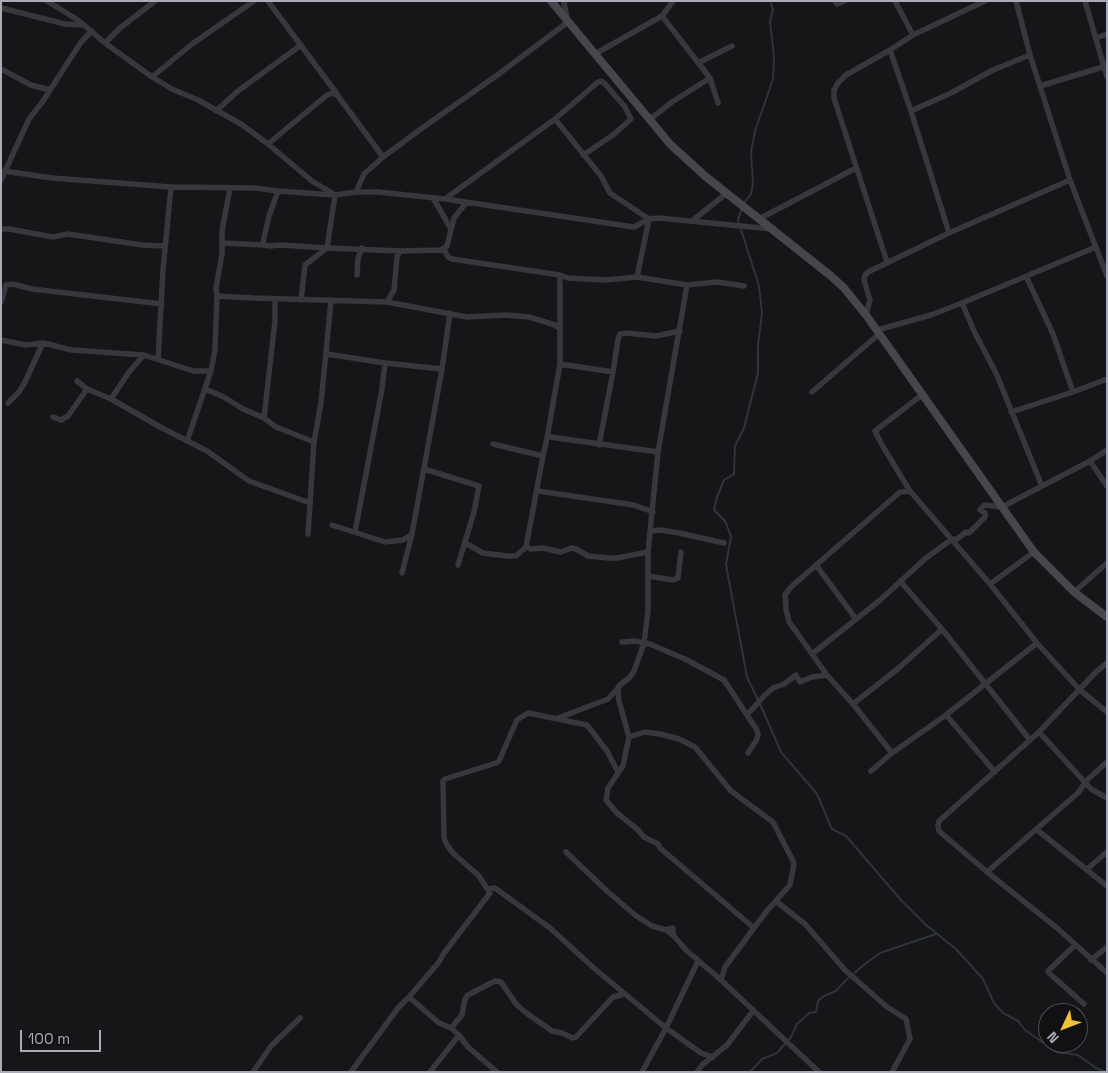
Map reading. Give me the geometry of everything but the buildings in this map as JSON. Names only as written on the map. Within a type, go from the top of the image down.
[{"type":"main road","points":[[551,1],[670,144],[727,193],[832,276],[866,315],[1034,552],[1074,592],[1107,617]]},
{"type":"street","points":[[47,1],[84,25],[105,43],[152,77],[241,124],[312,180],[334,194]]},
{"type":"street","points":[[56,6],[62,1]]},
{"type":"street","points":[[105,43],[120,28],[155,1]]},
{"type":"street","points":[[152,77],[192,44],[254,1]]},
{"type":"street","points":[[268,1],[383,157]]},
{"type":"street","points":[[356,192],[364,174],[383,157],[568,22],[565,1]]},
{"type":"street","points":[[595,54],[662,16],[673,1]]},
{"type":"street","points":[[835,1],[837,4],[845,1]]},
{"type":"street","points":[[895,1],[913,34]]},
{"type":"street","points":[[887,262],[834,98],[834,90],[838,83],[846,76],[913,34],[985,1]]},
{"type":"street","points":[[1016,1],[1030,55],[1070,180],[1107,276]]},
{"type":"street","points":[[1085,1],[1107,77]]},
{"type":"street","points":[[1,8],[65,24],[84,25]]},
{"type":"street","points":[[662,16],[710,78],[718,103]]},
{"type":"street","points":[[1,180],[28,119],[50,90],[81,42],[92,31]]},
{"type":"street","points":[[1096,38],[1107,34]]},
{"type":"street","points":[[216,111],[238,91],[301,45]]},
{"type":"street","points":[[698,64],[732,46]]},
{"type":"street","points":[[890,50],[949,233]]},
{"type":"street","points":[[911,111],[993,70],[1030,55]]},
{"type":"street","points":[[1040,86],[1104,67]]},
{"type":"street","points":[[1,69],[32,85],[50,90]]},
{"type":"street","points":[[649,120],[672,102],[710,78]]},
{"type":"street","points":[[445,199],[555,119],[601,81],[606,84],[625,107],[631,118],[628,123],[583,155]]},
{"type":"street","points":[[268,144],[327,94],[333,92],[338,96]]},
{"type":"street","points":[[625,107],[633,101]]},
{"type":"street","points":[[555,119],[601,176],[610,193],[649,219]]},
{"type":"street","points":[[759,218],[856,168]]},
{"type":"street","points":[[4,172],[171,188],[255,188],[334,194],[378,192],[445,199],[634,226],[649,219],[659,218],[773,229]]},
{"type":"street","points":[[866,315],[870,300],[865,285],[865,275],[887,262],[949,233],[1070,180]]},
{"type":"street","points":[[158,359],[165,246],[171,188]]},
{"type":"street","points":[[187,441],[211,372],[215,350],[216,288],[224,218],[230,188]]},
{"type":"street","points":[[264,244],[269,216],[278,191]]},
{"type":"street","points":[[692,221],[727,193]]},
{"type":"street","points":[[301,300],[305,264],[327,248],[334,194]]},
{"type":"street","points":[[433,198],[451,229]]},
{"type":"street","points":[[466,203],[454,218],[444,249],[448,257],[452,259],[560,274],[568,278],[606,280],[637,278],[687,285],[717,282],[744,286]]},
{"type":"street","points":[[637,278],[649,219]]},
{"type":"street","points":[[1,229],[53,237],[68,234],[142,245],[165,246]]},
{"type":"street","points":[[222,244],[264,244],[402,251],[444,249]]},
{"type":"street","points":[[812,392],[845,366],[878,332],[962,303],[1096,247]]},
{"type":"street","points":[[357,275],[358,258],[362,248]]},
{"type":"street","points":[[387,302],[394,290],[397,256],[402,251]]},
{"type":"street","points":[[465,543],[483,553],[499,555],[516,556],[526,547],[538,491],[560,364],[560,274]]},
{"type":"street","points":[[1026,276],[1053,334],[1073,392]]},
{"type":"street","points":[[1,302],[6,285],[14,284],[32,289],[162,304]]},
{"type":"street","points":[[558,718],[608,699],[634,671],[644,642],[648,611],[648,552],[658,452],[687,285]]},
{"type":"street","points":[[217,296],[387,302],[450,314],[479,317],[521,315],[555,325],[560,329]]},
{"type":"street","points":[[264,418],[275,326],[275,299]]},
{"type":"street","points":[[308,534],[314,442],[327,354],[332,301]]},
{"type":"street","points":[[962,303],[974,333],[992,363],[1042,486]]},
{"type":"street","points":[[402,573],[412,534],[450,314]]},
{"type":"street","points":[[599,445],[620,334],[656,336],[680,331]]},
{"type":"street","points":[[1,340],[26,345],[43,343],[72,350],[144,355],[193,371],[211,372]]},
{"type":"street","points":[[8,403],[24,384],[43,343]]},
{"type":"street","points":[[327,354],[442,369]]},
{"type":"street","points":[[111,399],[129,372],[144,355]]},
{"type":"street","points":[[355,532],[382,389],[385,363]]},
{"type":"street","points":[[560,364],[613,372]]},
{"type":"street","points":[[1011,412],[1107,379]]},
{"type":"street","points":[[76,381],[87,389],[111,399],[219,459],[249,481],[310,503]]},
{"type":"street","points":[[53,417],[61,420],[68,416],[87,389]]},
{"type":"street","points":[[205,389],[264,418],[276,427],[314,442]]},
{"type":"street","points":[[923,394],[875,431],[910,491],[990,584],[1037,643],[1079,689],[1107,712]]},
{"type":"street","points":[[547,438],[658,452]]},
{"type":"street","points":[[493,444],[543,456]]},
{"type":"street","points":[[812,654],[918,565],[952,539],[957,539],[966,532],[969,533],[985,517],[985,513],[980,510],[985,504],[1002,507],[1090,461],[1107,450]]},
{"type":"street","points":[[1090,461],[1107,486]]},
{"type":"street","points":[[424,469],[479,486],[474,512],[458,565]]},
{"type":"street","points":[[538,491],[634,505],[653,512]]},
{"type":"street","points":[[892,752],[827,675],[789,622],[785,595],[791,587],[900,492],[910,491]]},
{"type":"street","points":[[332,525],[385,542],[403,540],[412,534]]},
{"type":"street","points":[[651,531],[660,530],[679,533],[724,543]]},
{"type":"street","points":[[526,547],[561,552],[571,548],[588,556],[609,558],[648,552]]},
{"type":"street","points":[[648,576],[673,580],[678,578],[681,552]]},
{"type":"street","points":[[990,584],[1034,552]]},
{"type":"street","points":[[1074,592],[1107,563]]},
{"type":"street","points":[[816,565],[856,619]]},
{"type":"street","points":[[900,581],[942,629],[1030,740]]},
{"type":"street","points":[[853,704],[942,629]]},
{"type":"street","points":[[622,642],[644,642],[665,650],[724,680],[757,730],[756,741],[748,753]]},
{"type":"street","points":[[871,771],[892,752],[946,715],[1037,643]]},
{"type":"street","points":[[1107,663],[1079,689],[1039,732],[939,821],[938,826],[939,831],[1057,928],[1107,973]]},
{"type":"street","points":[[747,715],[774,688],[784,684],[793,676],[796,675],[800,682],[812,677],[827,675]]},
{"type":"street","points":[[619,686],[619,701],[629,737],[623,766],[608,788],[606,800],[617,813],[644,836],[658,844],[660,848],[754,928]]},
{"type":"street","points":[[351,1072],[398,1008],[439,962],[444,952],[490,893],[479,876],[453,853],[444,838],[443,781],[499,761],[518,720],[528,713],[587,725],[607,751],[618,772]]},
{"type":"street","points":[[946,715],[995,772]]},
{"type":"street","points":[[629,737],[644,732],[660,734],[692,744],[731,790],[773,822],[794,864],[790,885],[777,902],[766,912],[725,967],[721,980]]},
{"type":"street","points":[[1039,732],[1086,781],[1091,789],[1107,798]]},
{"type":"street","points":[[987,872],[1079,792],[1086,781],[1107,762]]},
{"type":"street","points":[[1036,829],[1107,886]]},
{"type":"street","points":[[566,852],[635,915],[652,926],[666,930],[674,936],[686,950],[721,980],[819,1072]]},
{"type":"street","points":[[1087,869],[1107,852]]},
{"type":"street","points":[[489,889],[495,888],[550,928],[624,994],[666,1028],[701,1053],[713,1057]]},
{"type":"street","points":[[777,902],[805,924],[845,970],[887,1007],[906,1018],[910,1039],[892,1072]]},
{"type":"street","points":[[1075,945],[1048,971],[1083,1003]]},
{"type":"street","points":[[1091,960],[1107,946]]},
{"type":"street","points":[[642,1072],[666,1028],[698,960]]},
{"type":"street","points":[[451,1028],[462,1015],[465,999],[468,995],[495,981],[501,982],[516,1004],[525,1012],[552,1031],[573,1038],[613,997],[624,994]]},
{"type":"street","points":[[409,997],[439,1023],[451,1028],[460,1035],[468,1047],[497,1072]]},
{"type":"street","points":[[697,1072],[702,1064],[727,1044],[753,1011]]},
{"type":"street","points":[[253,1072],[271,1046],[300,1018]]},
{"type":"street","points":[[430,1072],[460,1035]]},
{"type":"waterway","points":[[744,203],[751,194],[753,184],[751,152],[755,131],[773,79],[774,58],[770,21],[773,9],[770,1]]},
{"type":"waterway","points":[[742,208],[738,220],[759,286],[762,313],[758,346],[758,373],[744,428],[735,446],[734,474],[724,480],[714,510],[725,521],[731,536],[726,565],[747,677],[758,700]]},
{"type":"waterway","points":[[760,704],[781,752],[817,794],[832,829],[846,836],[901,900],[926,925],[956,949],[983,979],[994,1003],[1003,1013],[1018,1021],[1025,1030],[1057,1052],[1078,1055],[1096,1068],[1106,1072]]},
{"type":"waterway","points":[[750,1072],[762,1059],[777,1053],[791,1037],[797,1024],[809,1013],[816,1012],[818,1001],[836,991],[866,963],[880,953],[936,934]]}]
